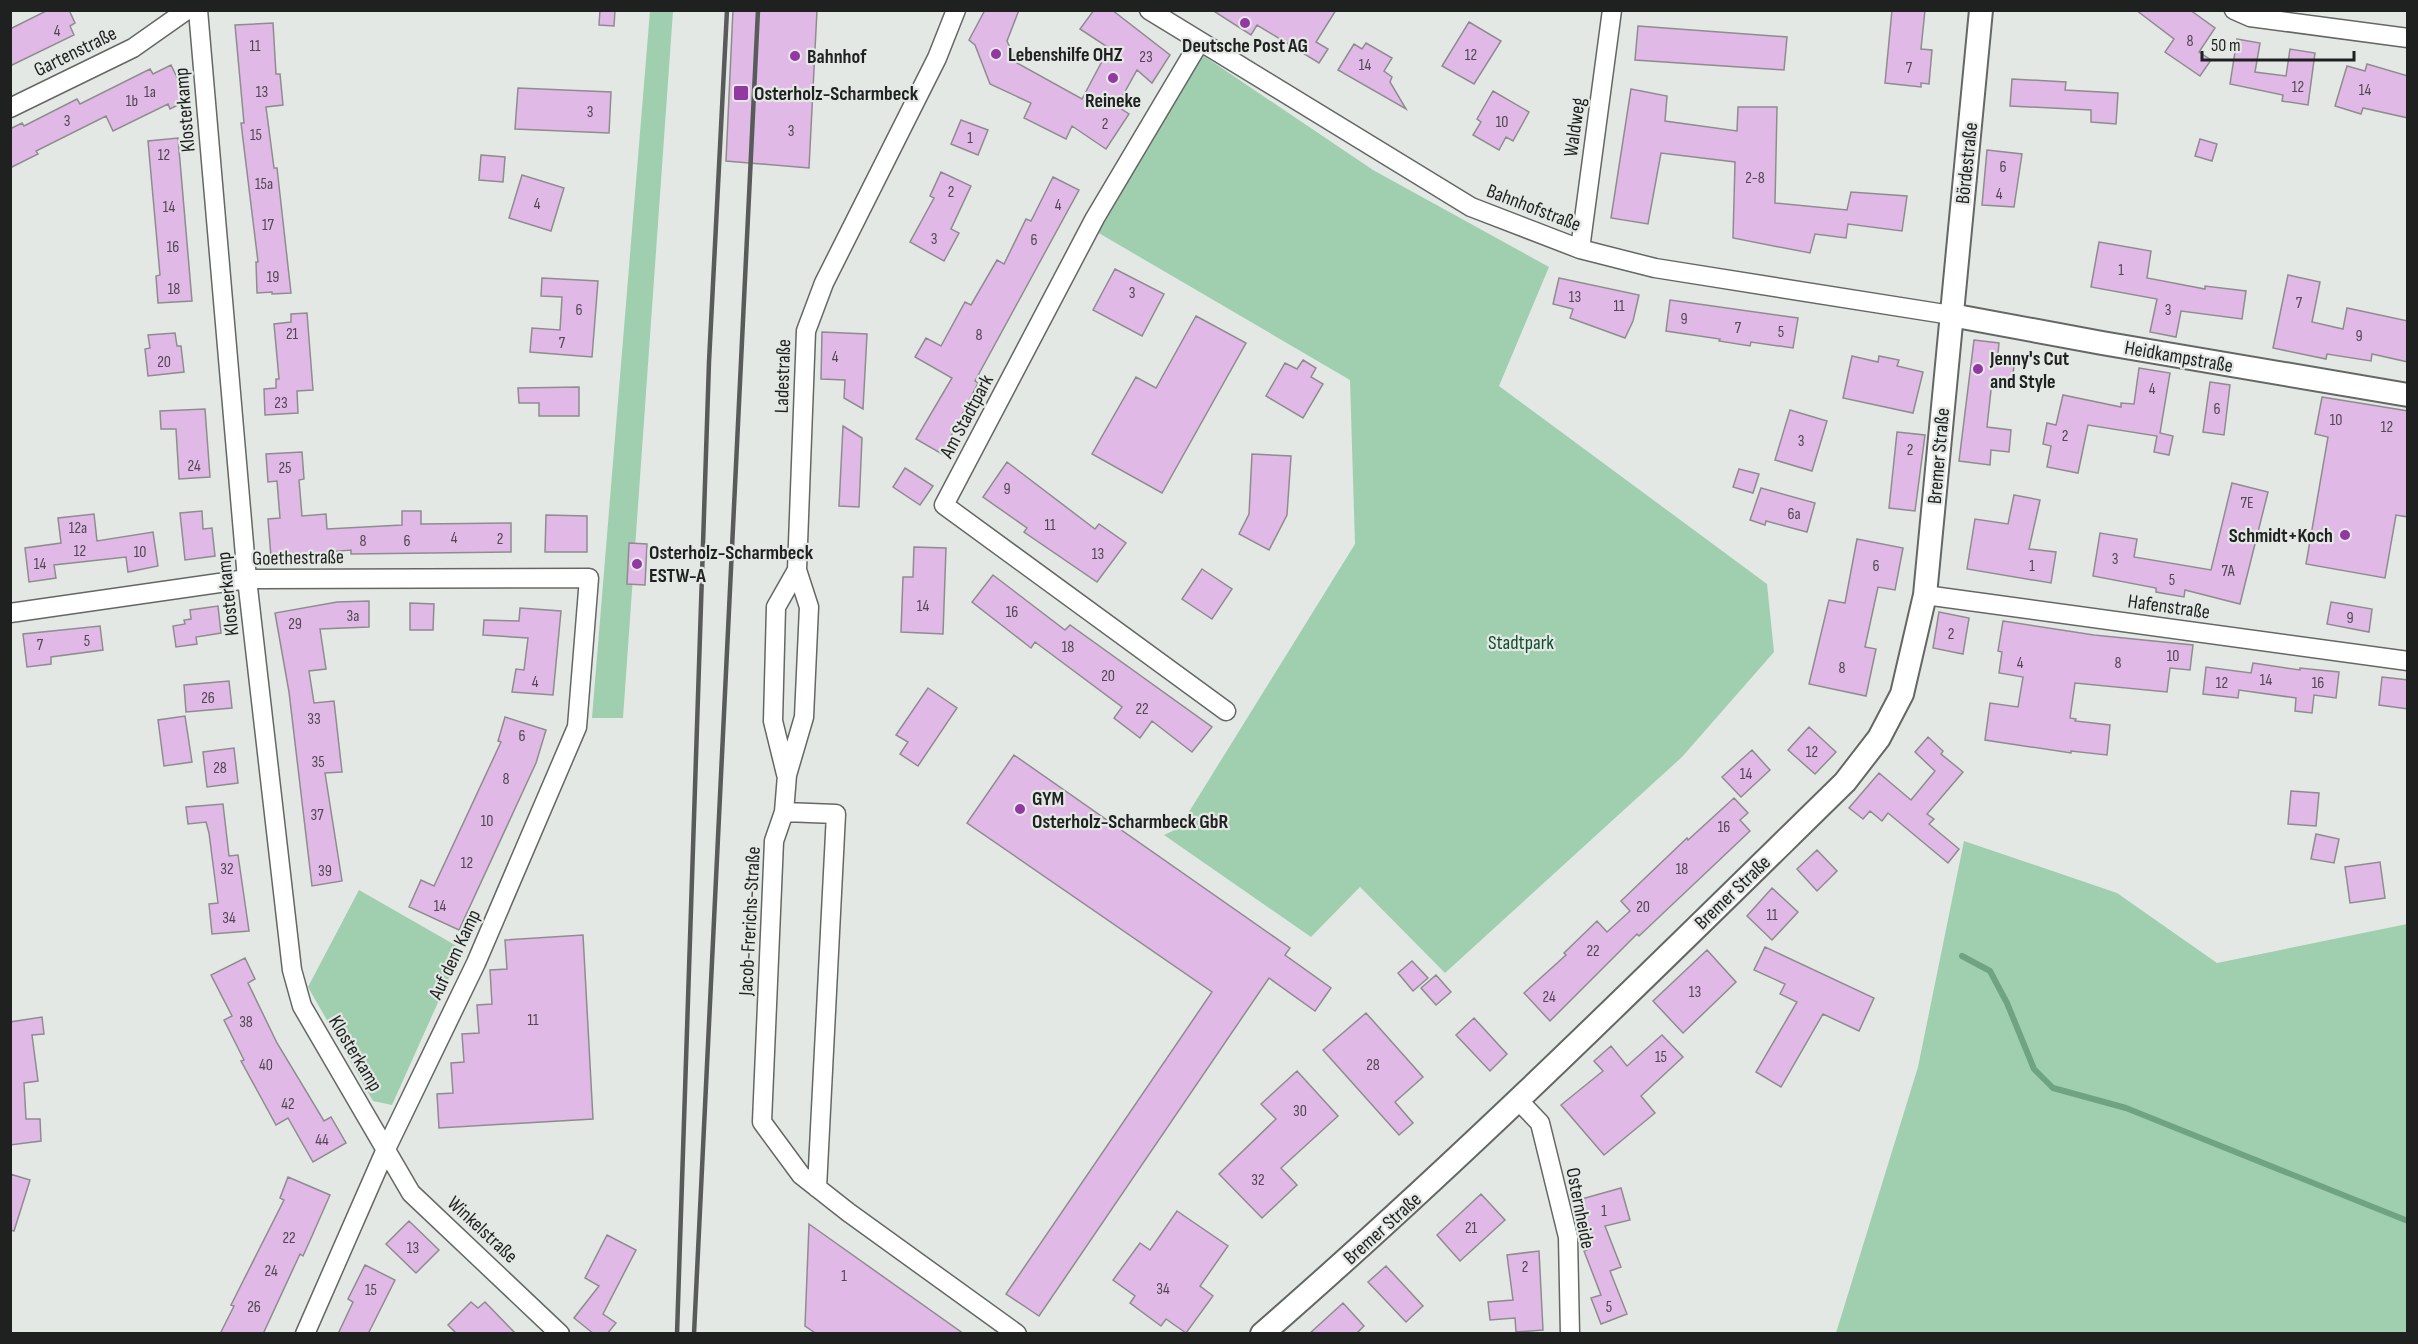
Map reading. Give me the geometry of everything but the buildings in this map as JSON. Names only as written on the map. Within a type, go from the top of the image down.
[{"type":"street","name":"Gartenstraße","points":[[10,108],[133,48],[187,10]]},
{"type":"street","name":"Klosterkamp","points":[[198,10],[247,579],[292,970],[302,1006],[386,1149]]},
{"type":"street","name":"Ladestraße","points":[[784,812],[787,775],[804,717],[809,608],[797,570],[806,331],[824,283],[937,58],[956,10]]},
{"type":"street","name":"Bahnhofstraße","points":[[1149,10],[1199,43],[1471,207],[1580,249],[1655,268],[1951,315]]},
{"type":"street","name":"Waldweg","points":[[1580,249],[1612,10]]},
{"type":"street","name":"Bördestraße","points":[[1951,315],[1981,10]]},
{"type":"street","points":[[2234,10],[2250,17],[2408,38]]},
{"type":"street","name":"Am Stadtpark","points":[[1199,43],[1095,218],[944,505],[1226,711]]},
{"type":"street","name":"Heidkampstraße","points":[[1951,315],[2408,395]]},
{"type":"street","name":"Bremer Straße","points":[[1262,1334],[1358,1250],[1519,1101],[1845,782],[1879,738],[1902,694],[1925,595],[1951,315]]},
{"type":"street","name":"Ladestraße","points":[[787,775],[773,721],[776,607],[797,570]]},
{"type":"street","name":"Goethestraße","points":[[10,613],[247,579],[589,578]]},
{"type":"street","name":"Auf dem Kamp","points":[[305,1334],[386,1149],[476,963],[577,727],[589,578]]},
{"type":"street","name":"Hafenstraße","points":[[1925,595],[2408,662]]},
{"type":"street","points":[[784,812],[836,814],[817,1188]]},
{"type":"street","name":"Jacob-Frerichs-Straße","points":[[784,812],[774,842],[762,1122],[801,1175],[1017,1334]]},
{"type":"street","name":"Osternheide","points":[[1519,1101],[1540,1123],[1568,1237],[1570,1334]]},
{"type":"street","name":"Winkelstraße","points":[[386,1149],[411,1193],[560,1334]]},
{"type":"green space","points":[[650,11],[673,11],[623,718],[592,718]]},
{"type":"green space","name":"Stadtpark","points":[[1201,54],[1373,170],[1549,267],[1499,386],[1767,584],[1774,652],[1682,757],[1445,973],[1360,887],[1311,937],[1164,835],[1179,828],[1355,544],[1350,380],[1097,232]]},
{"type":"green space","points":[[1964,841],[2117,893],[2217,963],[2407,924],[2407,1333],[1836,1333],[1918,1067]]},
{"type":"green space","points":[[359,890],[462,949],[392,1105],[373,1101],[308,987]]},
{"type":"waterway","points":[[1962,956],[1990,971],[2007,1003],[2034,1069],[2053,1088],[2126,1108],[2408,1221]]},
{"type":"railway","points":[[677,1334],[709,362],[727,10]]},
{"type":"railway","points":[[694,1334],[758,10]]},
{"type":"place","name":"Deutsche Post AG","points":[[1245,23]]},
{"type":"place","name":"Lebenshilfe OHZ","points":[[996,54]]},
{"type":"place","name":"Bahnhof","points":[[795,56]]},
{"type":"place","name":"Reineke","points":[[1113,78]]},
{"type":"place","name":"Osterholz-Scharmbeck","points":[[741,93]]},
{"type":"place","name":"Jenny's Cut and Style","points":[[1978,369]]},
{"type":"place","name":"Schmidt+Koch","points":[[2345,535]]},
{"type":"place","name":"Osterholz-Scharmbeck ESTW-A","points":[[637,564]]},
{"type":"place","name":"GYM Osterholz-Scharmbeck GbR","points":[[1020,809]]}]
